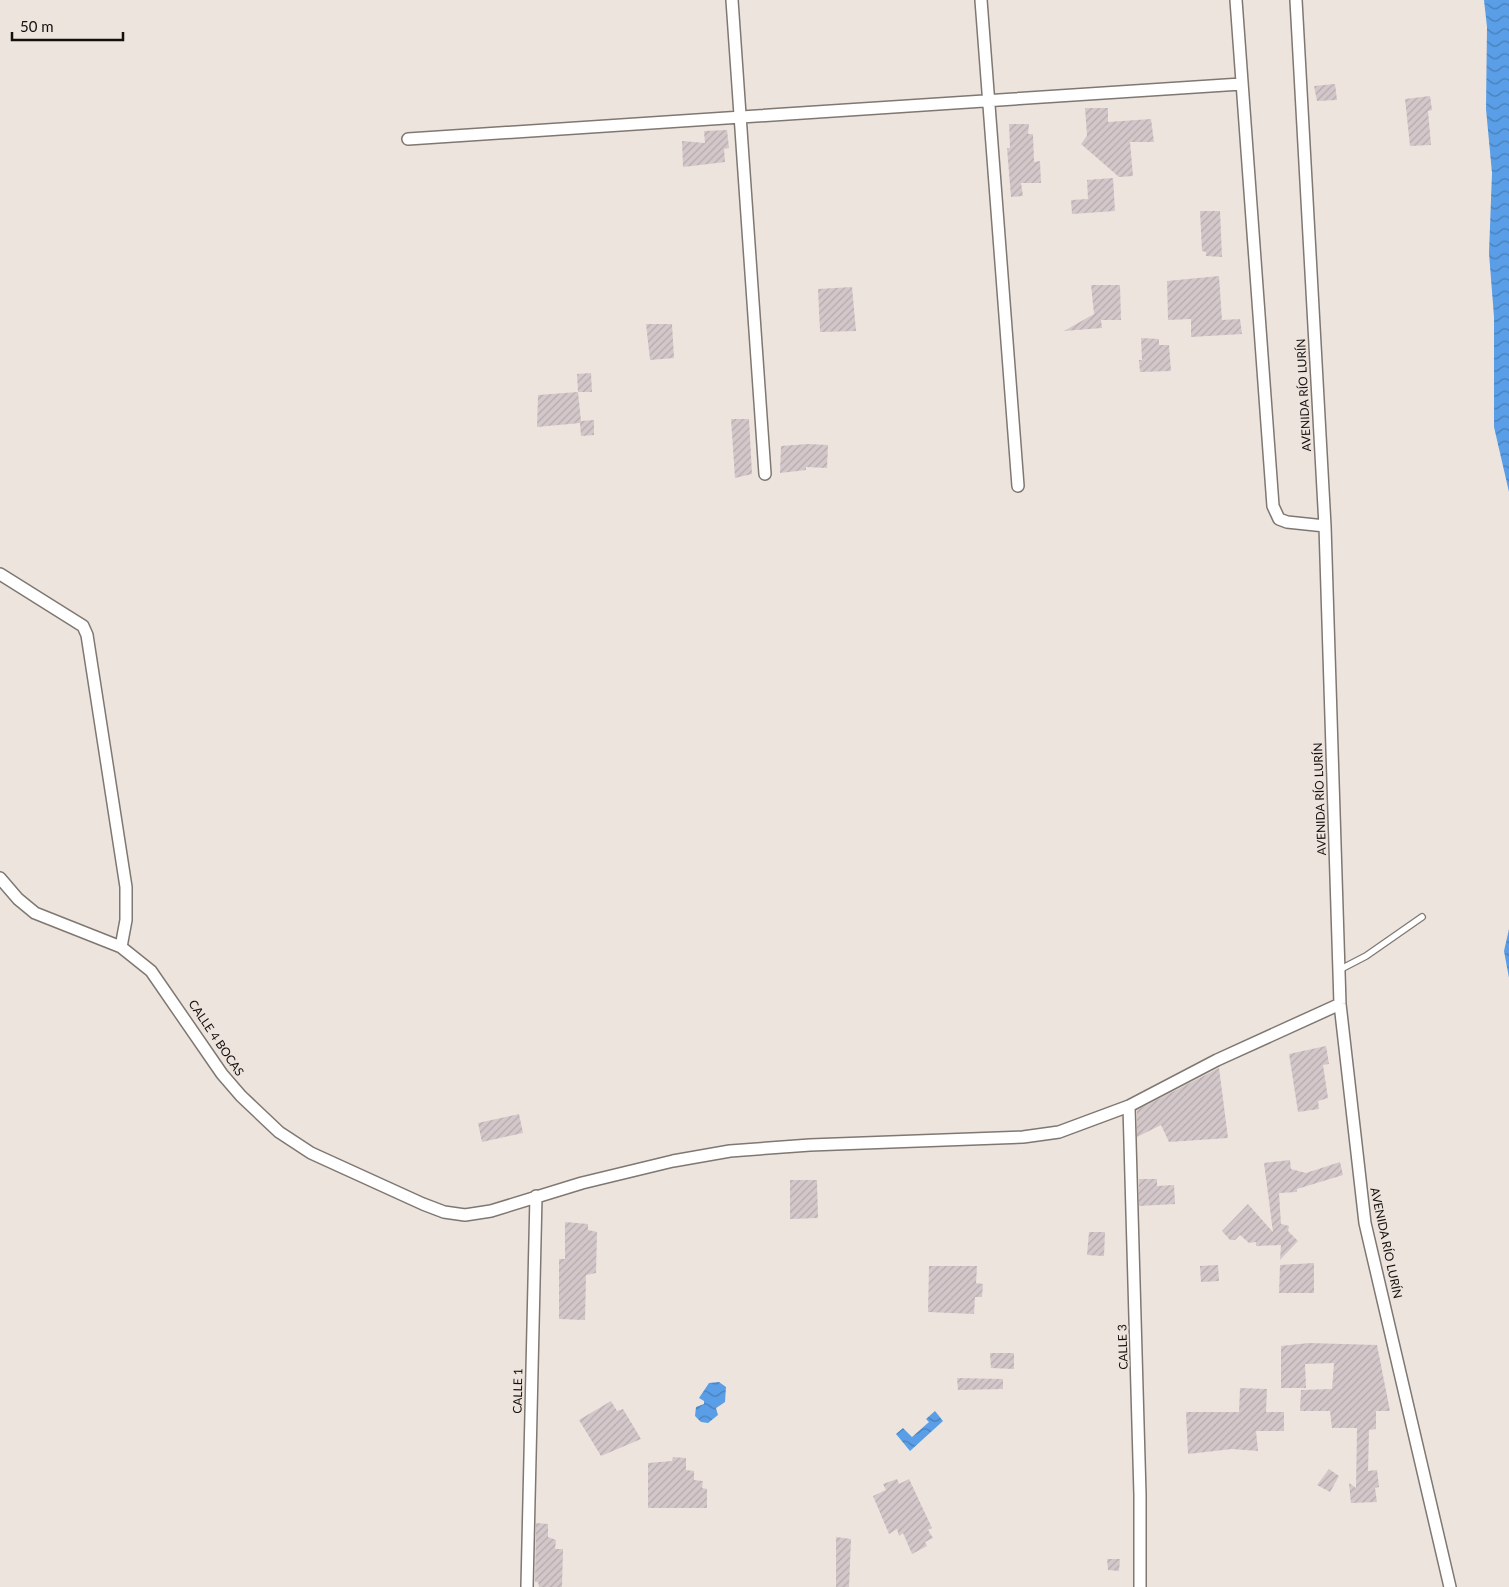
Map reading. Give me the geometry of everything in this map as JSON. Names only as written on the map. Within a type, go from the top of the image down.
[{"type":"street","points":[[732,0],[765,474]]},
{"type":"street","points":[[981,0],[1018,486]]},
{"type":"street","points":[[1236,0],[1273,506],[1279,519],[1287,522],[1325,526]]},
{"type":"street","name":"AVENIDA RÍO LURÍN","points":[[1296,0],[1325,526],[1340,1004],[1365,1223],[1450,1587]]},
{"type":"street","points":[[408,140],[1241,84]]},
{"type":"street","points":[[0,574],[83,626],[87,635],[126,887],[126,920],[121,947]]},
{"type":"street","name":"CALLE 4 BOCAS","points":[[0,878],[18,899],[35,913],[121,947],[151,971],[222,1074],[240,1096],[279,1132],[311,1153],[444,1212],[465,1214],[491,1211],[582,1183],[664,1163],[730,1151],[810,1145],[1023,1137],[1059,1132],[1129,1106],[1217,1060],[1340,1004]]},
{"type":"street","name":"CALLE 3","points":[[1129,1106],[1140,1495],[1140,1587]]},
{"type":"street","name":"CALLE 1","points":[[526,1587],[536,1196]]},
{"type":"lane","points":[[1339,970],[1366,956],[1422,917]]},
{"type":"water","points":[[1484,0],[1509,0],[1509,492],[1494,427],[1494,317],[1489,253],[1492,173],[1486,109],[1487,27]]},
{"type":"water","points":[[1509,929],[1509,978],[1504,951]]},
{"type":"water","points":[[719,1382],[726,1387],[725,1402],[716,1408],[718,1415],[708,1423],[701,1422],[695,1416],[696,1407],[704,1404],[704,1401],[699,1398],[709,1383]]},
{"type":"water","points":[[935,1411],[943,1421],[910,1451],[896,1434],[903,1428],[912,1437],[929,1422],[926,1419]]},
{"type":"building","points":[[1335,84],[1337,100],[1317,101],[1314,86]]},
{"type":"building","points":[[1430,96],[1432,110],[1428,111],[1431,145],[1410,146],[1405,99]]},
{"type":"building","points":[[1085,108],[1108,108],[1108,122],[1151,119],[1154,142],[1130,142],[1133,176],[1119,177],[1081,144],[1087,136]]},
{"type":"building","points":[[1009,124],[1029,124],[1028,134],[1033,134],[1034,162],[1040,161],[1041,183],[1021,183],[1023,196],[1011,197],[1007,148],[1010,148]]},
{"type":"building","points":[[727,130],[729,148],[724,149],[725,162],[683,167],[682,141],[705,143],[704,131]]},
{"type":"building","points":[[1113,178],[1115,211],[1072,214],[1071,200],[1088,199],[1087,180]]},
{"type":"building","points":[[1200,211],[1220,211],[1222,257],[1206,256],[1206,252],[1202,251]]},
{"type":"building","points":[[1219,276],[1222,320],[1240,319],[1242,334],[1191,337],[1191,319],[1168,320],[1167,281]]},
{"type":"building","points":[[1091,285],[1120,285],[1121,320],[1101,320],[1102,328],[1064,331],[1094,314]]},
{"type":"building","points":[[852,287],[856,331],[820,332],[818,289]]},
{"type":"building","points":[[646,324],[672,324],[674,358],[650,360]]},
{"type":"building","points":[[1141,338],[1159,339],[1159,345],[1169,345],[1171,371],[1140,372],[1139,360],[1142,360]]},
{"type":"building","points":[[591,373],[592,392],[578,392],[577,374]]},
{"type":"building","points":[[578,392],[581,421],[594,420],[594,435],[581,436],[580,423],[537,427],[538,395]]},
{"type":"building","points":[[731,419],[749,419],[752,474],[735,478]]},
{"type":"building","points":[[828,445],[827,468],[806,467],[806,470],[780,473],[781,446]]},
{"type":"building","points":[[1326,1046],[1329,1064],[1323,1065],[1328,1098],[1318,1101],[1319,1109],[1298,1112],[1289,1054]]},
{"type":"building","points":[[1219,1068],[1228,1138],[1169,1142],[1161,1125],[1137,1137],[1137,1110]]},
{"type":"building","points":[[519,1114],[523,1133],[482,1142],[478,1123]]},
{"type":"building","points":[[1290,1160],[1291,1169],[1306,1173],[1340,1162],[1343,1175],[1297,1189],[1297,1192],[1279,1193],[1281,1224],[1289,1226],[1288,1231],[1298,1241],[1280,1260],[1281,1245],[1256,1246],[1256,1242],[1249,1243],[1240,1235],[1235,1240],[1230,1240],[1222,1231],[1248,1204],[1273,1232],[1264,1163]]},
{"type":"building","points":[[1139,1179],[1157,1179],[1157,1186],[1174,1185],[1175,1204],[1139,1206]]},
{"type":"building","points":[[790,1180],[817,1180],[818,1218],[790,1219]]},
{"type":"building","points":[[565,1222],[588,1224],[588,1230],[597,1232],[596,1273],[586,1275],[585,1320],[559,1319],[559,1259],[565,1259]]},
{"type":"building","points":[[1089,1232],[1105,1232],[1104,1256],[1087,1255]]},
{"type":"building","points":[[1314,1263],[1314,1293],[1279,1293],[1280,1265]]},
{"type":"building","points":[[1218,1265],[1219,1281],[1201,1282],[1200,1266]]},
{"type":"building","points":[[929,1266],[977,1266],[976,1283],[983,1284],[982,1297],[975,1297],[974,1314],[928,1312]]},
{"type":"building","points":[[1309,1343],[1377,1345],[1390,1411],[1376,1411],[1376,1429],[1369,1430],[1368,1471],[1377,1470],[1379,1487],[1375,1488],[1377,1502],[1351,1503],[1349,1483],[1356,1488],[1357,1428],[1332,1428],[1330,1411],[1300,1411],[1301,1390],[1332,1389],[1334,1363],[1305,1364],[1306,1388],[1281,1388],[1281,1346]]},
{"type":"building","points":[[990,1353],[1014,1353],[1014,1369],[991,1368]]},
{"type":"building","points":[[957,1378],[1003,1379],[1003,1389],[958,1390]]},
{"type":"building","points":[[1240,1388],[1267,1389],[1266,1412],[1284,1412],[1284,1431],[1256,1431],[1258,1451],[1232,1449],[1188,1454],[1186,1412],[1239,1412]]},
{"type":"building","points":[[611,1401],[617,1411],[623,1409],[641,1439],[601,1456],[579,1420]]},
{"type":"building","points":[[673,1457],[686,1458],[686,1470],[694,1471],[694,1480],[703,1481],[702,1488],[707,1489],[707,1508],[648,1508],[648,1463],[672,1461]]},
{"type":"building","points":[[1329,1469],[1339,1476],[1330,1492],[1317,1485]]},
{"type":"building","points":[[897,1479],[899,1484],[909,1479],[932,1528],[928,1530],[933,1538],[925,1542],[927,1546],[912,1554],[903,1533],[899,1536],[897,1529],[889,1534],[873,1496],[886,1490],[883,1484]]},
{"type":"building","points":[[536,1523],[548,1524],[548,1537],[556,1540],[555,1549],[563,1549],[562,1587],[539,1587],[538,1582],[535,1582]]},
{"type":"building","points":[[836,1537],[851,1539],[849,1587],[836,1587]]},
{"type":"building","points":[[1107,1559],[1120,1559],[1119,1571],[1108,1570]]}]
